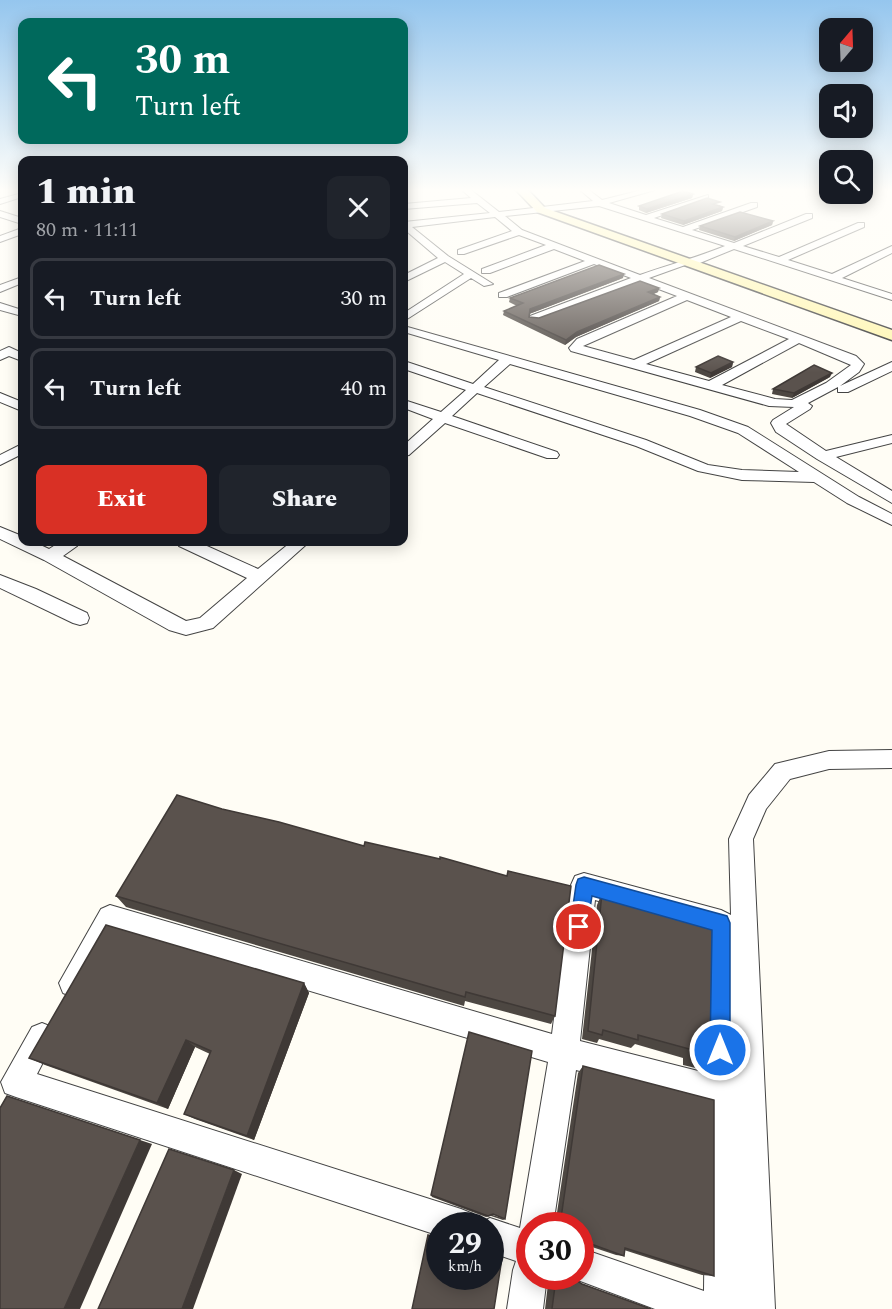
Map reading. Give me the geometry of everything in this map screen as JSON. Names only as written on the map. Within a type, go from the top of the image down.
[{"type":"main road","points":[[658,251],[892,335]]},
{"type":"street","points":[[435,251],[488,284]]},
{"type":"street","points":[[486,271],[539,251]]},
{"type":"street","points":[[567,251],[684,297],[852,358],[857,362],[857,367],[851,373],[798,402],[787,404],[711,386],[575,346],[581,341],[684,297]]},
{"type":"street","points":[[534,318],[720,251]]},
{"type":"street","points":[[750,251],[892,297]]},
{"type":"street","points":[[779,261],[802,251]]},
{"type":"street","points":[[833,278],[888,251]]},
{"type":"street","points":[[408,277],[446,258]]},
{"type":"street","points":[[874,258],[892,263]]},
{"type":"street","points":[[503,295],[593,261]]},
{"type":"street","points":[[408,315],[471,274]]},
{"type":"street","points":[[11,276],[18,279]]},
{"type":"street","points":[[0,289],[18,282]]},
{"type":"street","points":[[0,306],[18,312]]},
{"type":"street","points":[[634,364],[740,316]]},
{"type":"street","points":[[408,330],[695,413],[743,430],[820,480],[892,520]]},
{"type":"street","points":[[711,386],[798,339]]},
{"type":"street","points":[[3,352],[18,346]]},
{"type":"street","points":[[3,352],[18,356]]},
{"type":"street","points":[[408,446],[507,360]]},
{"type":"street","points":[[408,366],[478,387],[641,443],[665,455],[704,468],[744,476],[786,475],[820,480]]},
{"type":"street","points":[[889,493],[822,456],[781,429],[778,423],[792,412],[892,366]]},
{"type":"street","points":[[0,397],[18,406]]},
{"type":"street","points":[[408,405],[552,455]]},
{"type":"street","points":[[822,456],[892,440]]},
{"type":"street","points":[[2,457],[18,450]]},
{"type":"street","points":[[2,457],[18,463]]},
{"type":"street","points":[[0,531],[18,540]]},
{"type":"street","points":[[30,546],[176,625],[186,628],[206,623],[296,546]]},
{"type":"street","points":[[50,556],[65,546]]},
{"type":"street","points":[[194,546],[260,577]]},
{"type":"street","points":[[0,581],[80,618]]},
{"type":"street","points":[[757,1309],[741,839],[757,802],[783,771],[829,760],[892,759]]},
{"type":"street","points":[[538,1212],[564,1052],[584,885],[721,923],[722,1309]]},
{"type":"street","points":[[426,1215],[16,1082],[110,918],[564,1052],[720,1092]]},
{"type":"street","points":[[594,1270],[705,1309]]},
{"type":"street","points":[[525,1309],[527,1290]]},
{"type":"building","points":[[599,265],[624,274],[530,309],[529,317],[539,318],[640,281],[659,288],[648,292],[660,297],[577,332],[566,340],[504,311],[523,303],[510,298]]},
{"type":"building","points":[[718,356],[733,362],[711,373],[696,367]]},
{"type":"building","points":[[814,365],[832,373],[794,393],[773,389]]},
{"type":"building","points":[[177,795],[364,846],[365,842],[440,859],[440,857],[507,876],[508,871],[571,886],[555,1016],[466,992],[465,997],[116,896]]},
{"type":"building","points":[[602,893],[715,923],[714,1063],[692,1058],[693,1050],[638,1035],[638,1040],[603,1030],[602,1035],[588,1031]]},
{"type":"building","points":[[106,925],[304,983],[247,1136],[184,1114],[211,1051],[186,1040],[157,1103],[29,1058]]},
{"type":"building","points":[[469,1032],[532,1051],[505,1219],[504,1212],[477,1212],[431,1195]]},
{"type":"building","points":[[583,1066],[714,1100],[714,1276],[625,1248],[624,1256],[594,1245],[594,1212],[562,1212]]},
{"type":"building","points":[[7,1096],[140,1140],[64,1309],[0,1309],[0,1108]]},
{"type":"building","points":[[169,1149],[234,1170],[182,1309],[98,1309]]},
{"type":"building","points":[[426,1244],[426,1290],[497,1290],[494,1309],[412,1309]]},
{"type":"building","points":[[594,1288],[651,1309],[552,1309],[554,1290]]},
{"type":"route","points":[[579,927],[584,885],[721,923],[720,1050]]}]
